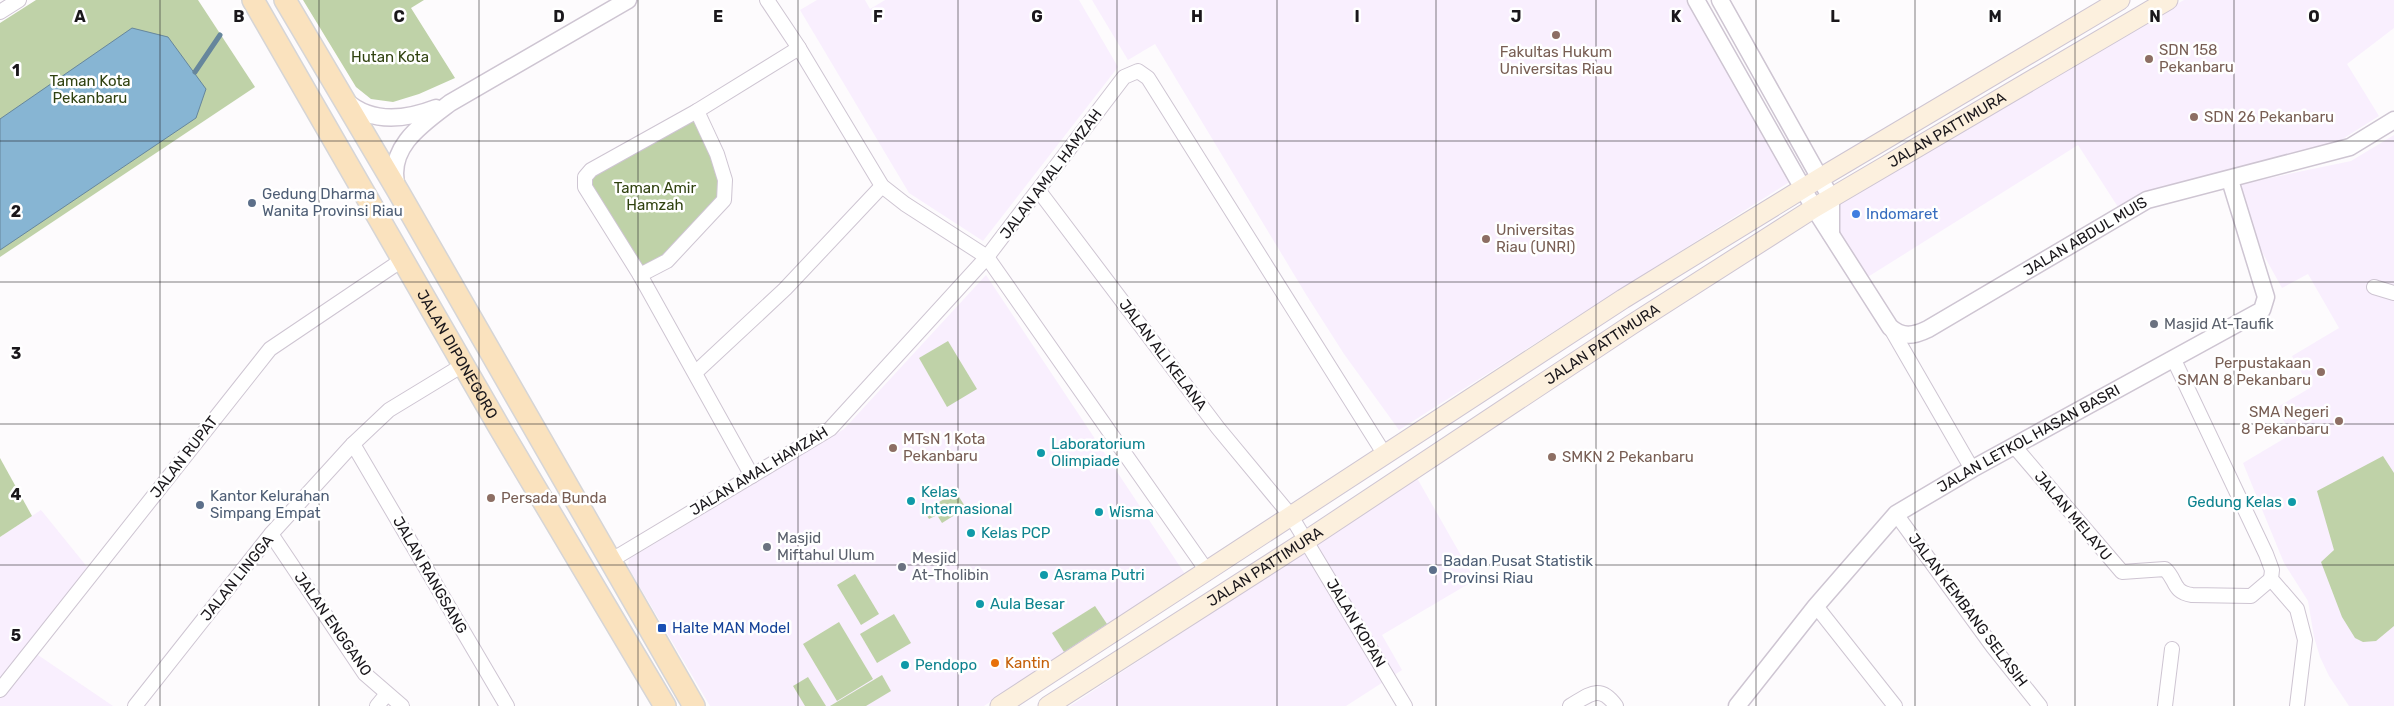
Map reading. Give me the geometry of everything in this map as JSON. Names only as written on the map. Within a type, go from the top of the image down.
[{"type":"main road","name":"JALAN DIPONEGORO","points":[[253,0],[498,425],[666,706]]},
{"type":"main road","name":"JALAN DIPONEGORO","points":[[285,0],[398,191],[522,410],[694,706]]},
{"type":"main road","name":"JALAN PATTIMURA","points":[[1000,706],[1623,299],[1820,178],[2120,0]]},
{"type":"main road","name":"JALAN PATTIMURA","points":[[1048,706],[1307,540],[1631,325],[1814,208],[2168,0]]},
{"type":"main road","points":[[1968,91],[1979,110]]},
{"type":"main road","points":[[498,425],[522,410]]},
{"type":"street","points":[[0,12],[19,0]]},
{"type":"street","points":[[398,191],[394,177],[395,166],[404,144],[424,122],[450,103],[628,0]]},
{"type":"street","points":[[767,0],[799,48],[882,186],[905,204],[987,257],[1207,571]]},
{"type":"street","points":[[1696,0],[1814,208],[1890,326],[1972,469]]},
{"type":"street","points":[[1720,0],[1831,198],[1831,234]]},
{"type":"street","points":[[752,476],[696,372],[640,275],[585,187],[585,177],[591,170],[697,111],[799,48]]},
{"type":"street","name":"JALAN AMAL HAMZAH","points":[[610,561],[830,429],[987,257],[1039,191],[1124,76],[1138,71],[1148,78],[1385,455]]},
{"type":"street","points":[[343,98],[363,113],[380,118],[419,114],[450,103]]},
{"type":"street","points":[[640,275],[667,261],[724,200],[725,180],[717,154],[697,111]]},
{"type":"street","name":"JALAN ABDUL MUIS","points":[[1890,326],[1896,332],[1916,335],[2147,200],[2230,180],[2350,147],[2394,120]]},
{"type":"street","name":"JALAN LETKOL HASAN BASRI","points":[[1737,706],[1816,606],[1896,514],[1972,469],[2174,360],[2262,310],[2266,297],[2230,180]]},
{"type":"street","points":[[696,372],[785,289],[882,186]]},
{"type":"street","name":"JALAN ALI KELANA","points":[[1039,191],[1218,428],[1291,516],[1307,540]]},
{"type":"street","name":"JALAN RUPAT","points":[[0,690],[270,349],[402,260]]},
{"type":"street","points":[[2374,287],[2394,293]]},
{"type":"street","points":[[2174,360],[2266,554],[2272,570],[2271,579],[2297,610],[2305,640],[2297,706]]},
{"type":"street","name":"JALAN LINGGA","points":[[135,706],[271,534],[352,444],[389,410],[463,365]]},
{"type":"street","name":"JALAN RANGSANG","points":[[352,444],[507,706]]},
{"type":"street","name":"JALAN MELAYU","points":[[2014,446],[2122,572],[2165,569],[2183,594],[2192,595],[2251,596],[2271,579]]},
{"type":"street","name":"JALAN KEMBANG SELASIH","points":[[1896,514],[1993,647],[2040,706]]},
{"type":"street","name":"JALAN ENGGANO","points":[[271,534],[365,674],[402,706]]},
{"type":"street","name":"JALAN KOPAN","points":[[1307,540],[1405,706]]},
{"type":"street","points":[[1816,606],[1895,706]]},
{"type":"street","points":[[2165,706],[2172,649]]},
{"type":"street","points":[[1570,706],[1593,693],[1600,692],[1610,697],[1616,706]]},
{"type":"street","points":[[377,706],[386,694]]},
{"type":"shaded area","points":[[817,0],[865,0],[870,9],[885,0],[1079,0],[1118,67],[983,241],[909,193],[800,10]]},
{"type":"shaded area","name":"Universitas Riau (UNRI)","points":[[1092,0],[1686,0],[1791,181],[1399,430],[1344,354],[1307,296],[1155,44],[1128,60]]},
{"type":"shaded area","points":[[2184,0],[2394,0],[2394,28],[2347,64],[2379,116],[2333,145],[2140,194],[2118,207],[2078,145],[1863,280],[1822,212],[1996,107]]},
{"type":"shaded area","name":"SMA Negeri 8 Pekanbaru","points":[[2394,135],[2394,706],[2349,706],[2329,676],[2320,657],[2314,637],[2308,601],[2284,563],[2243,463],[2292,434],[2276,408],[2310,388],[2292,356],[2339,328],[2308,274],[2282,288],[2257,243],[2236,185],[2351,161]]},
{"type":"shaded area","points":[[986,275],[1185,574],[984,706],[710,706],[628,567],[629,559],[844,429]]},
{"type":"shaded area","points":[[1417,478],[1475,580],[1382,635],[1402,670],[1346,706],[1070,706]]},
{"type":"shaded area","points":[[41,510],[92,573],[0,688],[0,537]]},
{"type":"shaded area","points":[[32,651],[113,706],[0,706],[0,691]]},
{"type":"green space","name":"Taman Kota Pekanbaru","points":[[36,0],[198,0],[255,87],[0,257],[0,23]]},
{"type":"green space","name":"Hutan Kota","points":[[303,0],[424,0],[411,8],[455,78],[419,94],[393,102],[371,99],[356,87]]},
{"type":"green space","name":"Taman Amir Hamzah","points":[[697,111],[717,154],[724,200],[690,237],[640,275],[585,187],[591,170]]},
{"type":"green space","points":[[948,341],[977,389],[947,407],[919,358]]},
{"type":"green space","points":[[2383,456],[2394,473],[2394,626],[2376,641],[2363,642],[2355,638],[2342,617],[2321,562],[2334,550],[2317,491]]},
{"type":"green space","points":[[0,458],[32,516],[0,537]]},
{"type":"green space","points":[[956,492],[966,508],[942,523],[937,515],[929,519],[924,511]]},
{"type":"green space","points":[[855,574],[879,614],[861,625],[837,585]]},
{"type":"green space","points":[[1095,606],[1107,624],[1064,652],[1052,633]]},
{"type":"green space","points":[[894,614],[911,643],[877,663],[860,634]]},
{"type":"green space","points":[[839,622],[873,679],[837,701],[803,644]]},
{"type":"green space","points":[[882,675],[891,691],[866,706],[830,706]]},
{"type":"green space","points":[[808,677],[826,706],[805,706],[793,686]]},
{"type":"water","points":[[132,28],[168,37],[206,89],[196,118],[0,250],[0,119]]},
{"type":"waterway","points":[[195,72],[220,35]]},
{"type":"place","name":"Fakultas Hukum Universitas Riau","points":[[1556,35]]},
{"type":"place","name":"SDN 158 Pekanbaru","points":[[2149,59]]},
{"type":"place","name":"SDN 26 Pekanbaru","points":[[2194,117]]},
{"type":"place","name":"Gedung Dharma Wanita Provinsi Riau","points":[[252,203]]},
{"type":"place","name":"Indomaret","points":[[1856,214]]},
{"type":"place","name":"Universitas Riau (UNRI)","points":[[1486,239]]},
{"type":"place","name":"Masjid At-Taufik","points":[[2154,324]]},
{"type":"place","name":"Perpustakaan SMAN 8 Pekanbaru","points":[[2321,372]]},
{"type":"place","name":"SMA Negeri 8 Pekanbaru","points":[[2339,421]]},
{"type":"place","name":"MTsN 1 Kota Pekanbaru","points":[[893,448]]},
{"type":"place","name":"Laboratorium Olimpiade","points":[[1041,453]]},
{"type":"place","name":"SMKN 2 Pekanbaru","points":[[1552,457]]},
{"type":"place","name":"Persada Bunda","points":[[491,498]]},
{"type":"place","name":"Kelas Internasional","points":[[911,501]]},
{"type":"place","name":"Gedung Kelas","points":[[2292,502]]},
{"type":"place","name":"Kantor Kelurahan Simpang Empat","points":[[200,505]]},
{"type":"place","name":"Wisma","points":[[1099,512]]},
{"type":"place","name":"Kelas PCP","points":[[971,533]]},
{"type":"place","name":"Masjid Miftahul Ulum","points":[[767,547]]},
{"type":"place","name":"Mesjid At-Tholibin","points":[[902,567]]},
{"type":"place","name":"Badan Pusat Statistik Provinsi Riau","points":[[1433,570]]},
{"type":"place","name":"Asrama Putri","points":[[1044,575]]},
{"type":"place","name":"Aula Besar","points":[[980,604]]},
{"type":"place","name":"Halte MAN Model","points":[[662,628]]},
{"type":"place","name":"Kantin","points":[[995,663]]},
{"type":"place","name":"Pendopo","points":[[905,665]]}]
